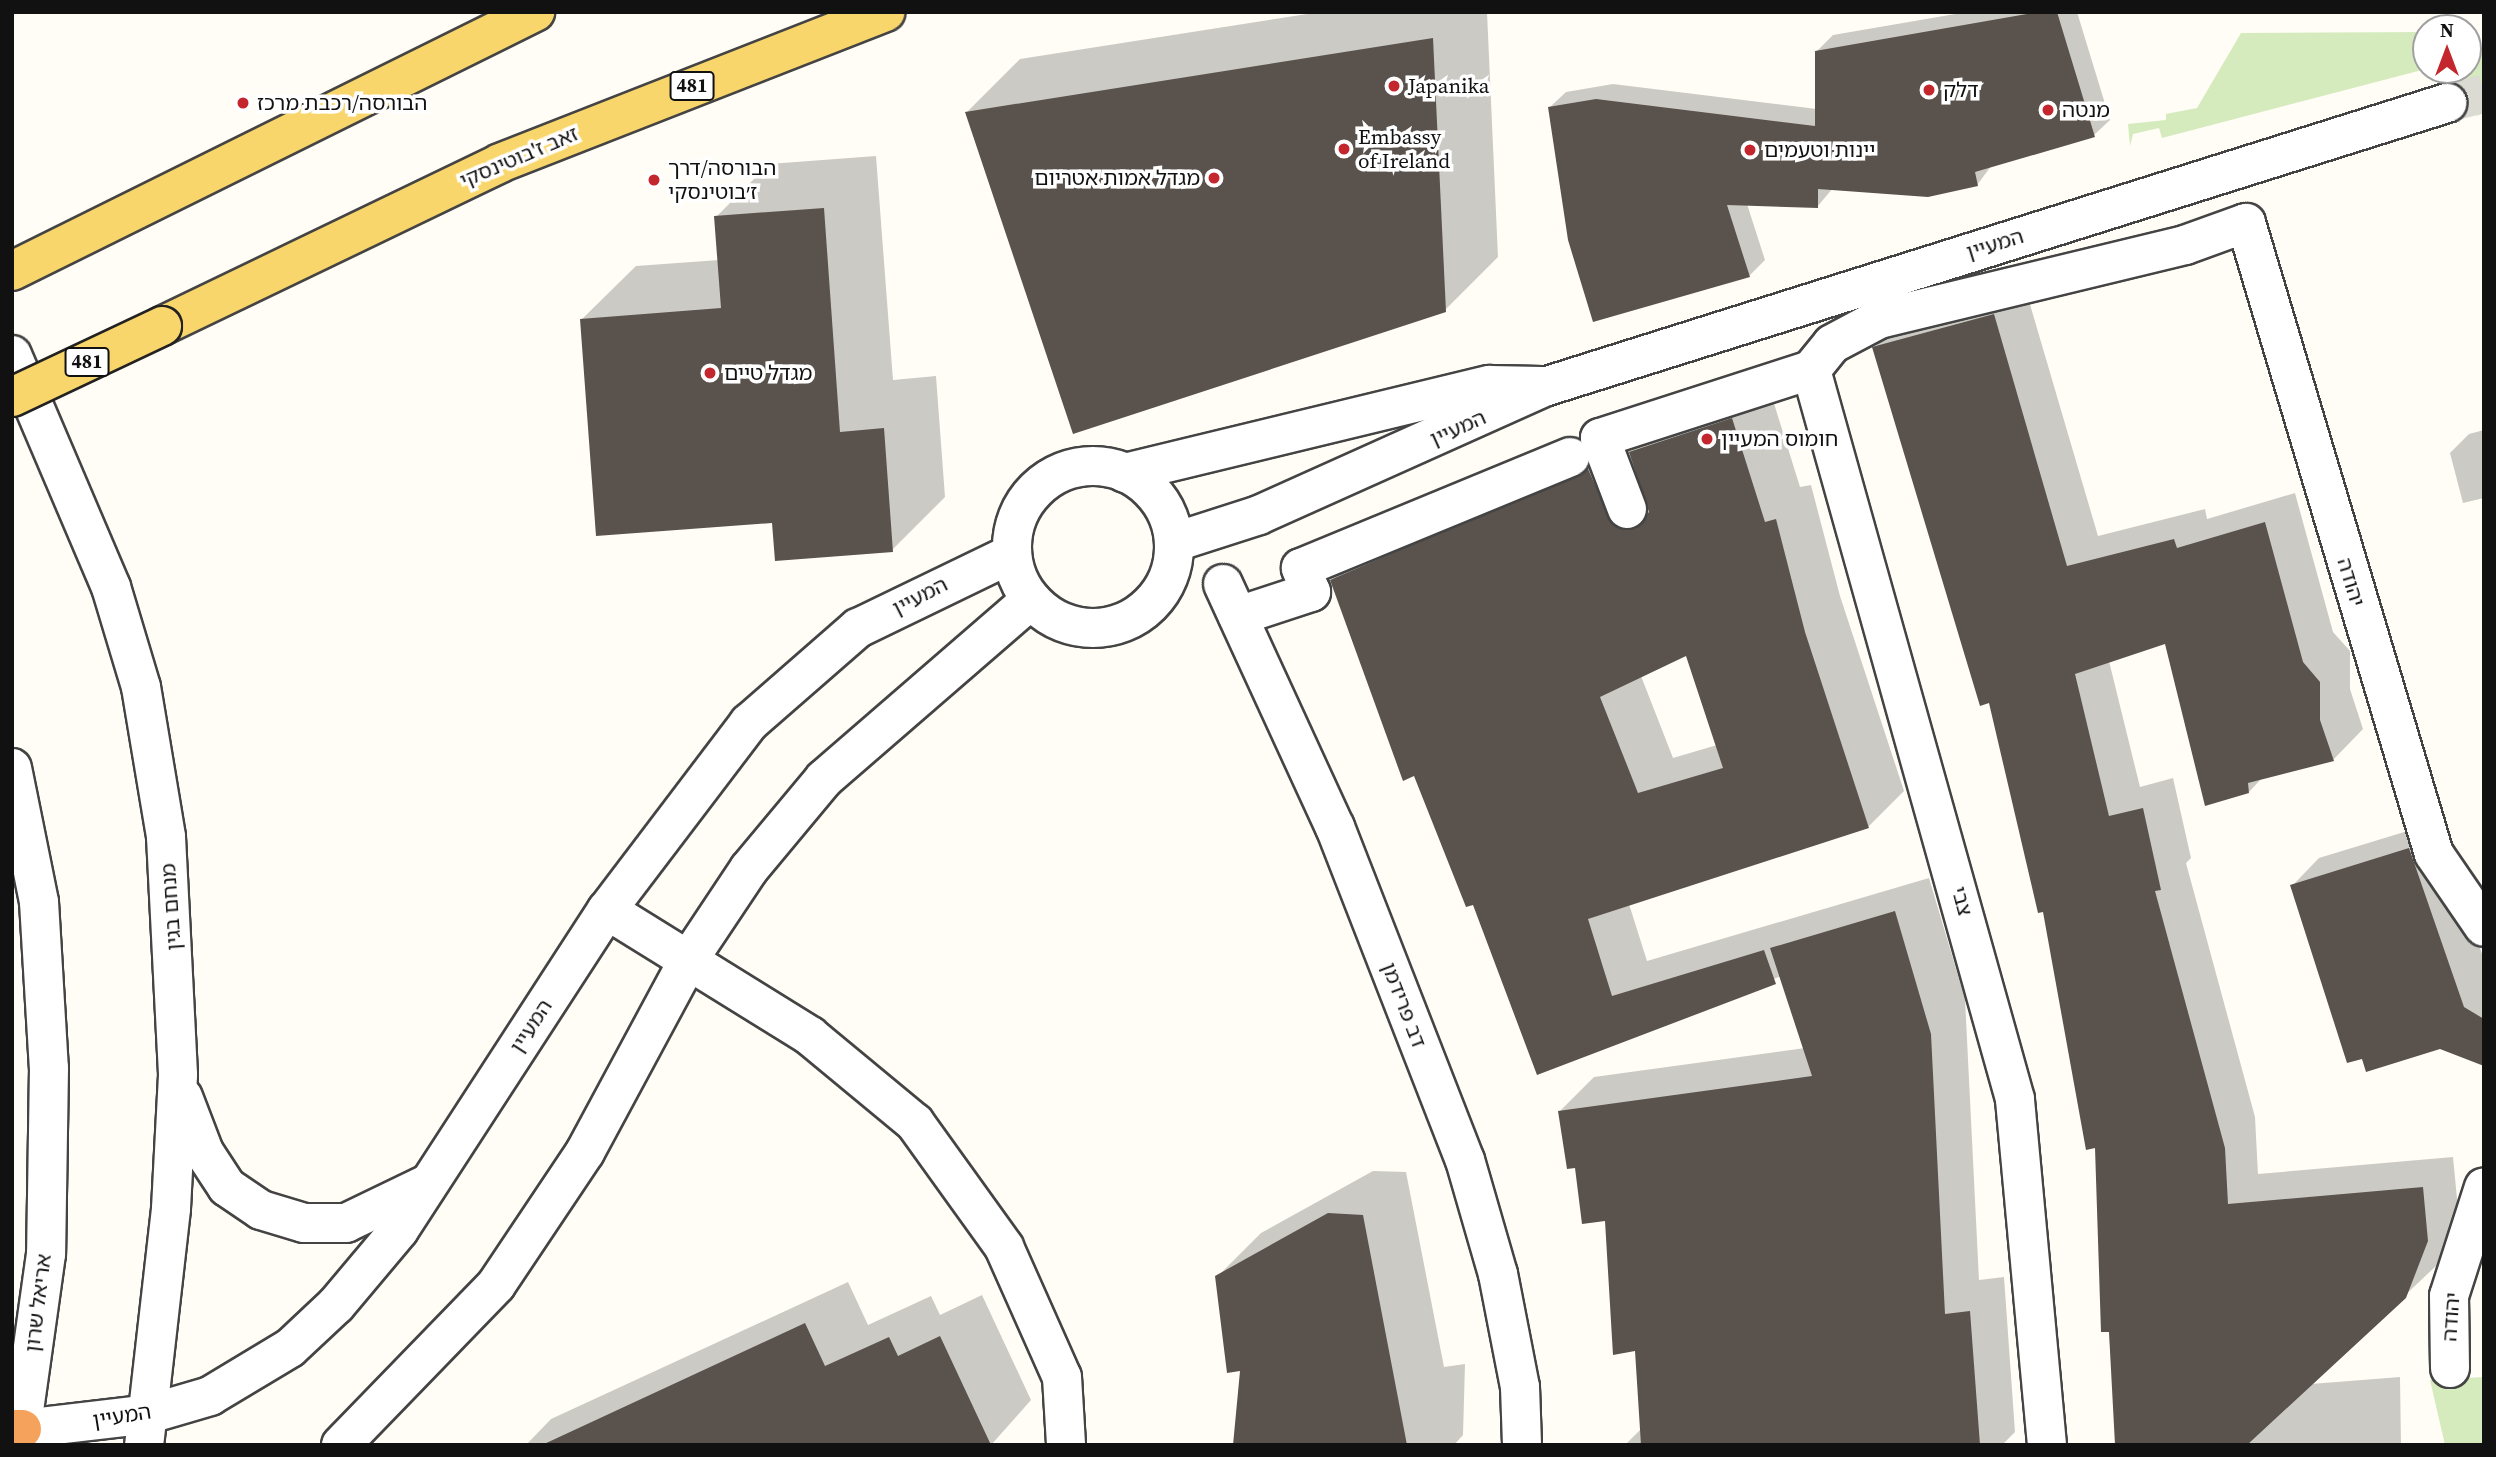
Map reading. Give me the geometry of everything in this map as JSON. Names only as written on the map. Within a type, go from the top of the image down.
[{"type":"main road","points":[[12,271],[115,224],[535,12]]},
{"type":"main road","name":"זאב ז'בוטינסקי","points":[[12,397],[500,163],[886,12]]},
{"type":"street","name":"המעיין","points":[[1175,542],[1259,515],[1544,387],[2447,103]]},
{"type":"street","name":"המעיין","points":[[1811,370],[1832,344],[1879,319],[2185,245],[2246,223]]},
{"type":"street","name":"יהודה","points":[[2246,223],[2434,854],[2484,927]]},
{"type":"street","name":"מנחם בגין","points":[[12,355],[111,587],[141,687],[166,837],[178,1075],[146,1429]]},
{"type":"street","points":[[1627,509],[1600,438],[1811,370]]},
{"type":"street","name":"צבי","points":[[1811,370],[2015,1099],[2047,1445]]},
{"type":"street","name":"המעיין","points":[[1125,473],[1490,385],[1544,387]]},
{"type":"street","name":"דב פרידמן","points":[[1522,1445],[1520,1388],[1498,1274],[1465,1160],[1335,827],[1231,600],[1311,592],[1301,568],[1570,457]]},
{"type":"street","points":[[1079,467],[1125,473],[1160,501],[1175,542],[1161,593],[1120,624],[1072,626],[1031,600],[1012,554],[1013,530],[1037,488],[1079,467]]},
{"type":"street","name":"המעיין","points":[[18,1434],[146,1429],[209,1396],[290,1348],[337,1305],[430,1181],[607,910],[678,810],[800,672],[858,628],[1012,554]]},
{"type":"street","points":[[341,1445],[496,1285],[585,1152],[689,959],[749,869],[824,779],[1031,600]]},
{"type":"street","name":"אריאל שרון","points":[[12,768],[39,902],[47,1161],[46,1254],[18,1434]]},
{"type":"street","points":[[607,910],[810,1036],[915,1123],[1004,1247],[1062,1377],[1066,1445]]},
{"type":"street","points":[[178,1075],[204,1152],[227,1187],[261,1210],[303,1223],[346,1223],[430,1181]]},
{"type":"street","name":"יהודה","points":[[2450,1368],[2449,1296],[2484,1187]]},
{"type":"green space","points":[[2412,32],[2412,73],[2162,138],[2159,128],[2133,134],[2130,146],[2128,124],[2166,120],[2166,114],[2197,108],[2241,33]]},
{"type":"green space","points":[[2482,52],[2484,112],[2477,116],[2465,84],[2482,84]]},
{"type":"green space","points":[[2484,1377],[2484,1445],[2445,1445],[2430,1380]]},
{"type":"building","points":[[2038,12],[2057,12],[2095,137],[1975,172],[1978,186],[1928,197],[1818,189],[1818,208],[1727,205],[1750,277],[1593,322],[1568,240],[1548,107],[1596,99],[1815,126],[1815,51]]},
{"type":"building","name":"מגדל אמות אטריום","points":[[1433,38],[1446,312],[1073,434],[965,112]]},
{"type":"building","name":"מגדל טיים","points":[[824,208],[840,432],[884,428],[893,552],[775,561],[772,523],[596,536],[580,319],[721,308],[714,216]]},
{"type":"building","points":[[1994,314],[2067,566],[2174,539],[2177,548],[2265,522],[2303,662],[2320,682],[2320,720],[2334,761],[2248,783],[2249,793],[2205,806],[2165,644],[2075,674],[2109,816],[2143,808],[2161,890],[2155,891],[2225,1148],[2228,1204],[2423,1187],[2428,1241],[2406,1298],[2247,1445],[2115,1445],[2109,1332],[2101,1332],[2095,1148],[2086,1150],[2043,912],[2038,913],[1989,703],[1980,706],[1872,347]]},
{"type":"building","points":[[1732,418],[1765,522],[1776,519],[1805,632],[1869,828],[1588,919],[1612,996],[1764,950],[1776,984],[1537,1075],[1473,905],[1466,907],[1414,776],[1403,781],[1330,580],[1588,469],[1613,525],[1635,529],[1649,512],[1629,452]],"holes":[[[1686,656],[1723,768],[1638,793],[1600,697]]]},
{"type":"building","points":[[2409,848],[2464,1007],[2484,1019],[2484,1066],[2440,1049],[2366,1072],[2362,1059],[2347,1063],[2290,885]]},
{"type":"building","points":[[1895,911],[1931,1034],[1945,1314],[1970,1311],[1980,1445],[1641,1445],[1635,1351],[1613,1355],[1605,1221],[1582,1224],[1575,1168],[1567,1169],[1558,1111],[1812,1076],[1770,948]]},
{"type":"building","points":[[1328,1213],[1363,1215],[1407,1445],[1233,1445],[1240,1371],[1227,1373],[1215,1276]]},
{"type":"building","points":[[805,1323],[825,1366],[889,1337],[898,1356],[940,1336],[991,1445],[542,1445]]},
{"type":"tunnel","points":[[2447,103],[2484,94]]},
{"type":"place","name":"Japanika","points":[[1394,86]]},
{"type":"place","name":"דלק","points":[[1929,90]]},
{"type":"place","name":"הבורסה/רכבת מרכז","points":[[243,103]]},
{"type":"place","name":"מנטה","points":[[2048,110]]},
{"type":"place","name":"Embassy of Ireland","points":[[1344,149]]},
{"type":"place","name":"יינות וטעמים","points":[[1750,150]]},
{"type":"place","name":"מגדל אמות אטריום","points":[[1214,178]]},
{"type":"place","name":"הבורסה/דרך ז׳בוטינסקי","points":[[654,180]]},
{"type":"place","name":"מגדל טיים","points":[[710,373]]},
{"type":"place","name":"חומוס המעיין","points":[[1707,439]]}]
